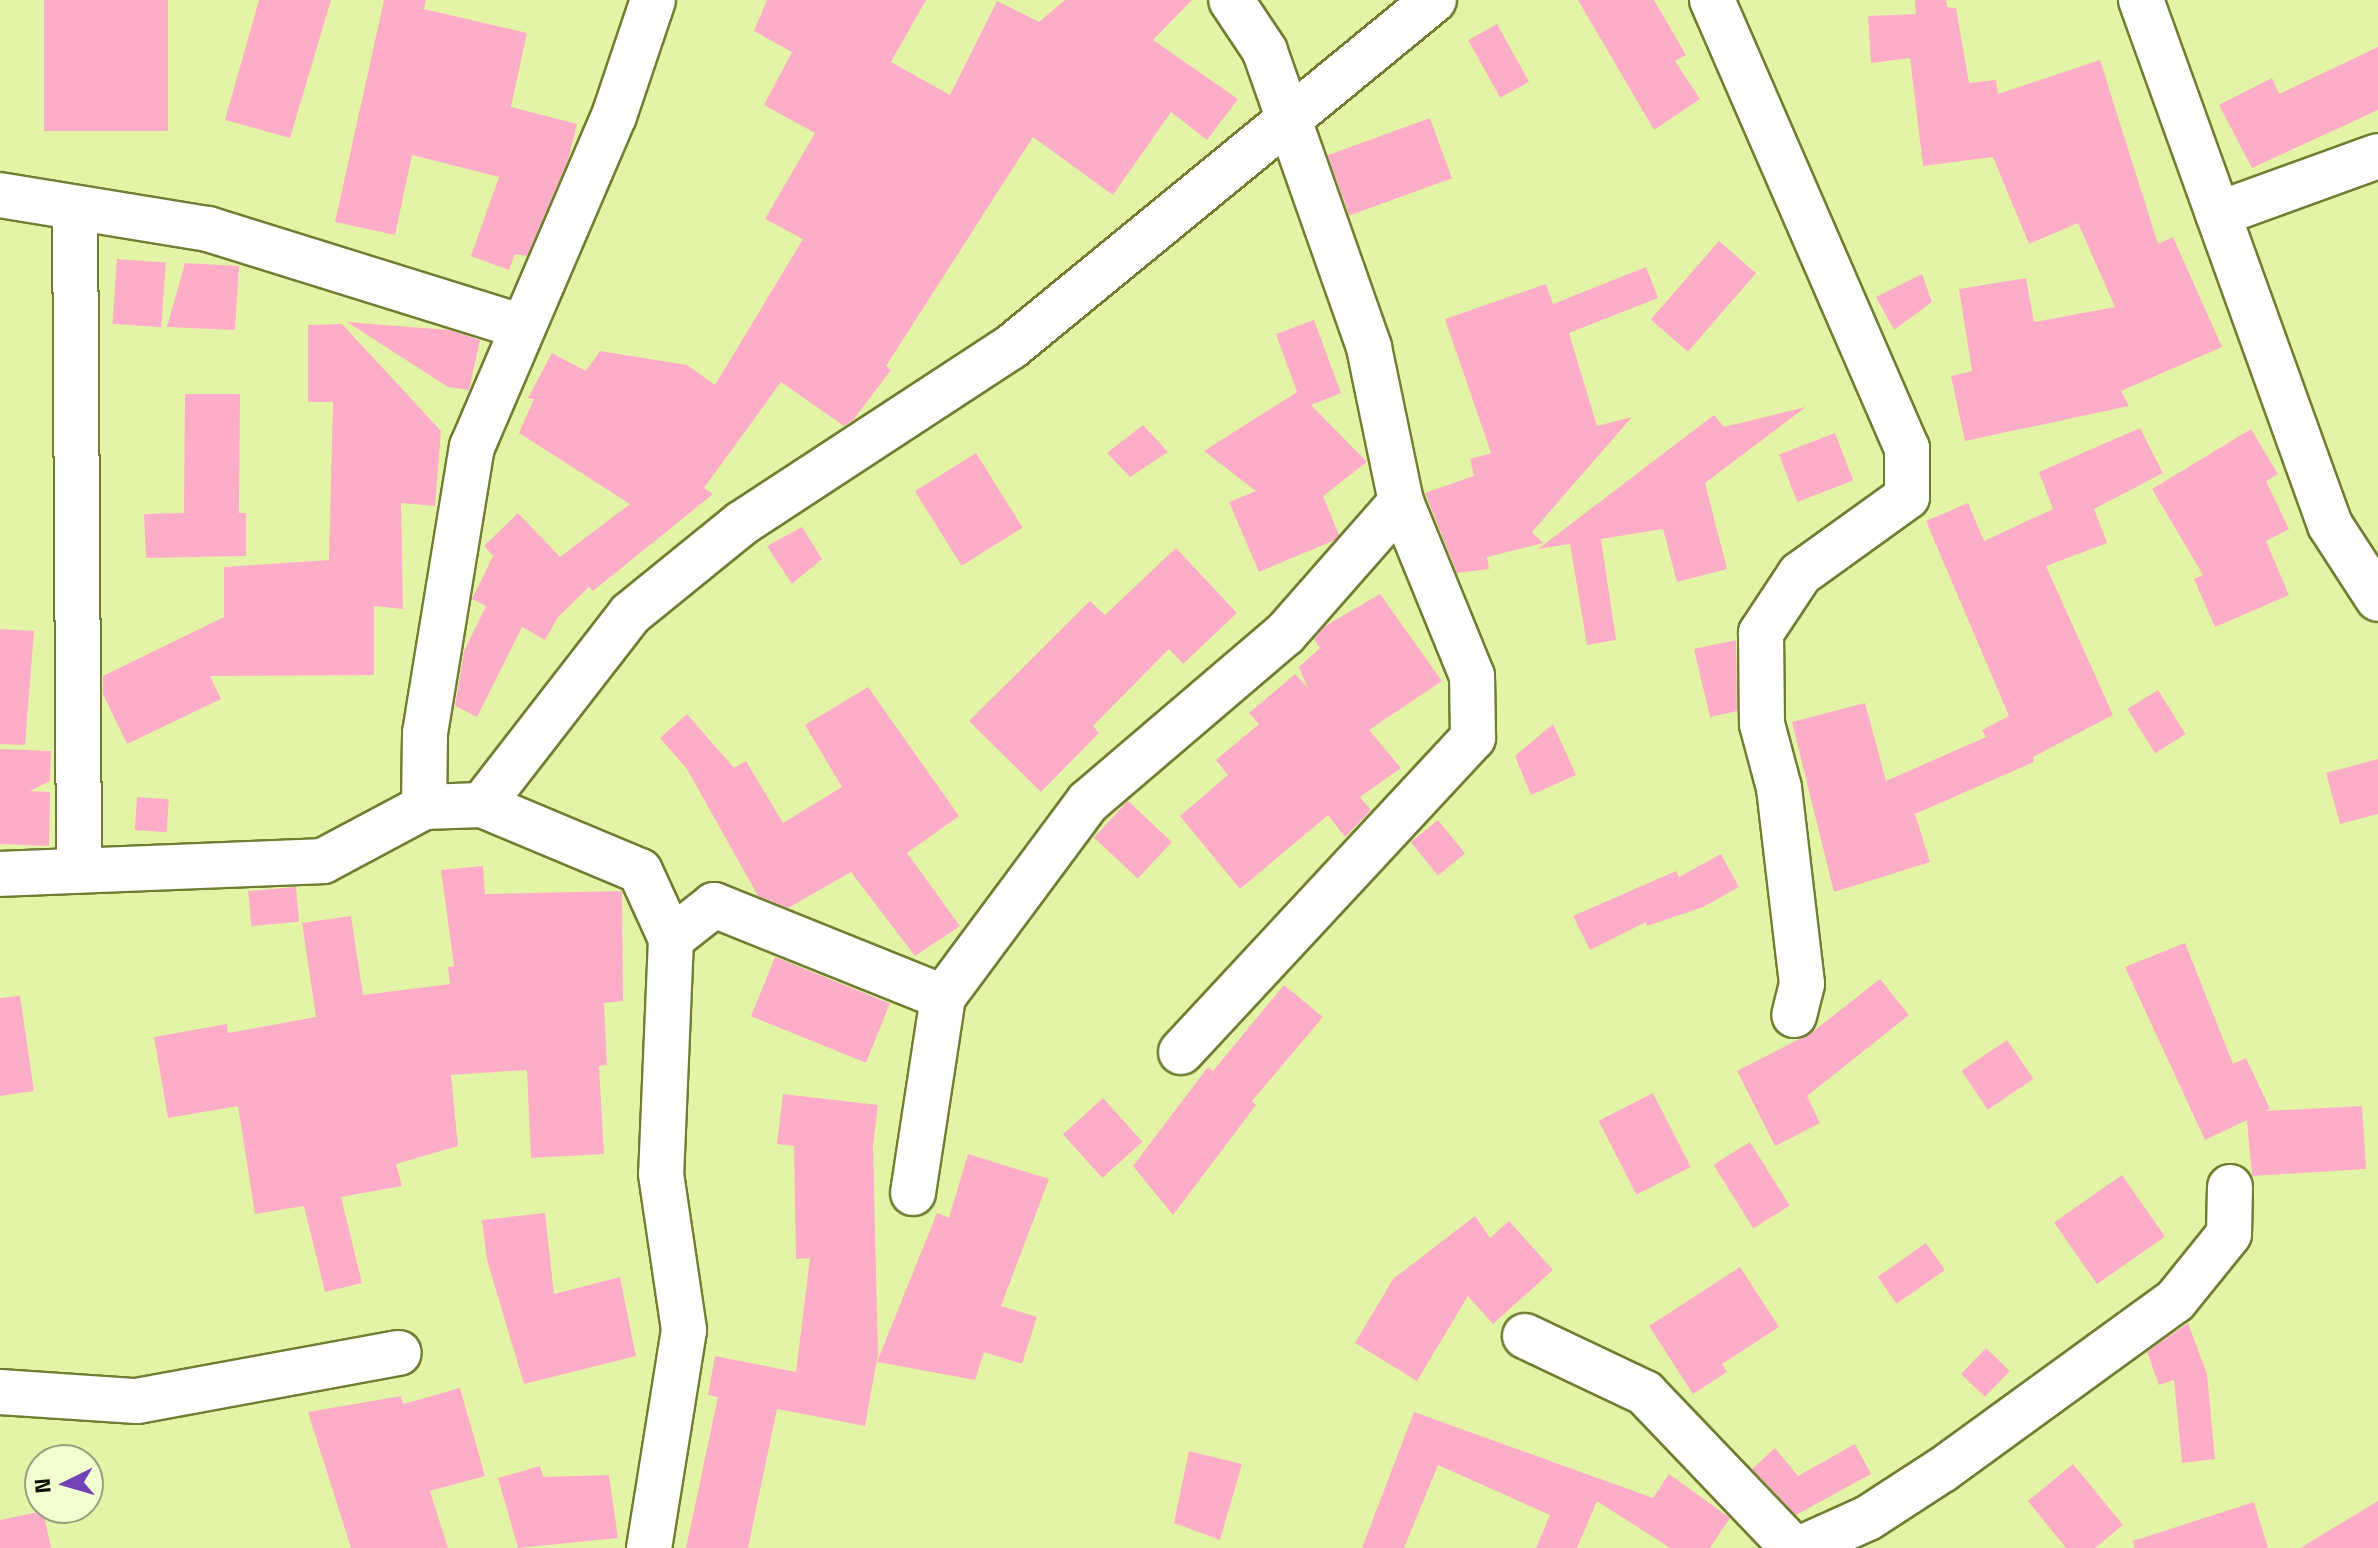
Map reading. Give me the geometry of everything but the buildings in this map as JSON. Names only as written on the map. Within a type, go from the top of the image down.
[{"type":"street","points":[[424,807],[425,733],[472,447],[520,326],[614,116],[653,0]]},
{"type":"street","points":[[1181,1052],[1473,738],[1472,676],[1401,502],[1369,347],[1265,51],[1231,0]]},
{"type":"street","points":[[482,805],[630,614],[742,523],[1011,347],[1434,0]]},
{"type":"street","points":[[1712,0],[1907,448],[1907,497],[1800,574],[1761,633],[1762,724],[1779,788],[1802,984],[1794,1015]]},
{"type":"street","points":[[2141,0],[2330,525],[2378,599]]},
{"type":"street","points":[[2218,214],[2378,156]]},
{"type":"street","points":[[0,195],[208,229],[520,326]]},
{"type":"street","points":[[75,209],[79,868]]},
{"type":"street","points":[[913,1193],[943,997],[1088,802],[1285,634],[1401,502]]},
{"type":"street","points":[[0,874],[79,868],[155,871],[323,861],[424,807],[482,805],[640,871],[671,939],[661,1174],[684,1330],[649,1548]]},
{"type":"street","points":[[671,939],[714,905],[943,997]]},
{"type":"street","points":[[1801,1548],[1868,1518],[1942,1470],[2175,1301],[2229,1234],[2230,1187]]},
{"type":"street","points":[[1525,1336],[1645,1393],[1793,1548]]},
{"type":"street","points":[[0,1392],[137,1401],[399,1353]]}]
